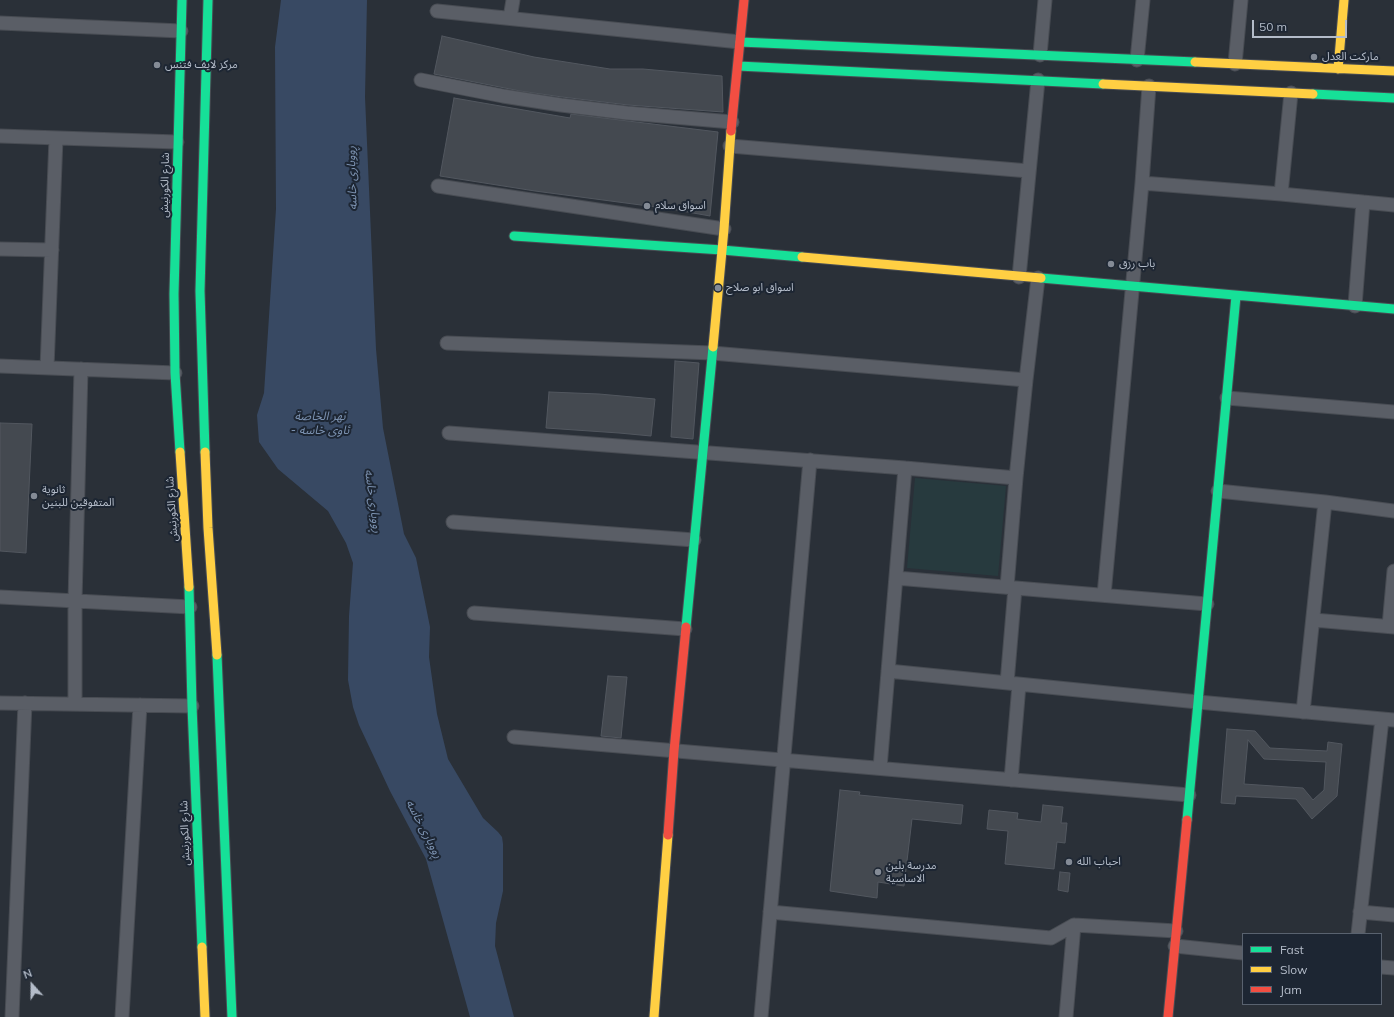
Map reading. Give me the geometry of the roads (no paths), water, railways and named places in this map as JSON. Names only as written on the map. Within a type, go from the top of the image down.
[{"type":"street","name":"شارع الكورنيش","points":[[182,0],[174,294],[176,373],[190,607],[192,706],[201,842],[205,1017]]},
{"type":"street","points":[[208,0],[200,291],[208,528],[219,682],[222,840],[232,1017]]},
{"type":"street","points":[[510,18],[513,0]]},
{"type":"street","points":[[654,1017],[674,751],[724,229],[732,122],[744,0]]},
{"type":"street","points":[[1040,55],[1045,0]]},
{"type":"street","points":[[1137,60],[1143,0]]},
{"type":"street","points":[[1235,64],[1241,0]]},
{"type":"street","points":[[1338,69],[1344,0]]},
{"type":"street","points":[[437,11],[740,42],[1137,60],[1195,66],[1235,64],[1394,71]]},
{"type":"street","points":[[0,23],[181,32]]},
{"type":"street","points":[[738,66],[1149,86],[1194,85],[1291,93],[1394,98]]},
{"type":"street","points":[[421,80],[503,96],[568,106],[614,112],[732,122]]},
{"type":"street","points":[[1019,277],[1038,80]]},
{"type":"street","points":[[1104,595],[1142,183],[1149,86]]},
{"type":"street","points":[[1282,194],[1291,93]]},
{"type":"street","points":[[0,136],[178,142]]},
{"type":"street","points":[[47,368],[56,138]]},
{"type":"street","points":[[730,146],[1029,171]]},
{"type":"street","points":[[1142,183],[1282,194],[1394,205]]},
{"type":"street","points":[[438,186],[724,229]]},
{"type":"street","points":[[1355,306],[1363,202]]},
{"type":"street","points":[[514,236],[722,250],[1394,309]]},
{"type":"street","points":[[0,249],[52,250]]},
{"type":"street","points":[[1011,780],[1013,684],[1011,587],[1016,478],[1038,278]]},
{"type":"street","points":[[1168,1017],[1236,296]]},
{"type":"street","points":[[447,343],[712,353],[1026,380]]},
{"type":"street","points":[[0,366],[176,373]]},
{"type":"street","points":[[75,703],[75,601],[81,369]]},
{"type":"street","points":[[1226,398],[1394,412]]},
{"type":"street","points":[[449,432],[810,460],[1016,478]]},
{"type":"street","points":[[761,1017],[810,460]]},
{"type":"street","points":[[880,768],[905,468]]},
{"type":"street","points":[[1218,492],[1326,502],[1394,511]]},
{"type":"street","points":[[1303,712],[1326,502]]},
{"type":"street","points":[[453,522],[694,540]]},
{"type":"street","points":[[1314,620],[1392,626],[1394,571]]},
{"type":"street","points":[[896,578],[1207,604]]},
{"type":"street","points":[[0,597],[190,607]]},
{"type":"street","points":[[474,613],[686,629]]},
{"type":"street","points":[[888,672],[1388,720],[1358,933]]},
{"type":"street","points":[[0,703],[192,706]]},
{"type":"street","points":[[12,1017],[25,703]]},
{"type":"street","points":[[122,1017],[140,705]]},
{"type":"street","points":[[514,737],[1189,795]]},
{"type":"street","points":[[770,912],[1051,938],[1074,925],[1176,932]]},
{"type":"street","points":[[1360,912],[1394,915]]},
{"type":"street","points":[[1066,1017],[1074,925]]},
{"type":"street","points":[[1175,946],[1242,953]]},
{"type":"street","points":[[1382,967],[1394,968]]},
{"type":"water","name":"نهر الخاصة - ئاوی خاسە","points":[[281,0],[367,0],[365,97],[376,349],[383,428],[404,534],[416,558],[430,627],[429,657],[437,714],[448,759],[483,818],[502,837],[503,891],[496,923],[495,946],[514,1017],[470,1017],[426,859],[390,791],[359,725],[353,707],[348,680],[349,616],[353,563],[346,543],[328,511],[278,469],[259,442],[257,415],[264,393],[276,209],[275,47]]},
{"type":"place","name":"ماركت العدل","points":[[1314,57]]},
{"type":"place","name":"مركز لايف فتنس","points":[[157,65]]},
{"type":"place","name":"اسواق سلام","points":[[647,206]]},
{"type":"place","name":"باب رزق","points":[[1111,264]]},
{"type":"place","name":"اسواق ابو صلاح","points":[[718,288]]},
{"type":"place","name":"ثانوية المتفوقين للبنين","points":[[34,496]]},
{"type":"place","name":"احباب الله","points":[[1069,862]]},
{"type":"place","name":"مدرسة بلين الاساسية","points":[[878,872]]},
{"type":"water label","name":"ڕووباری خاسە","points":[[352,178]]},
{"type":"water label","name":"ڕووباری خاسە","points":[[373,501]]},
{"type":"water label","name":"ڕووباری خاسە","points":[[424,829]]}]
